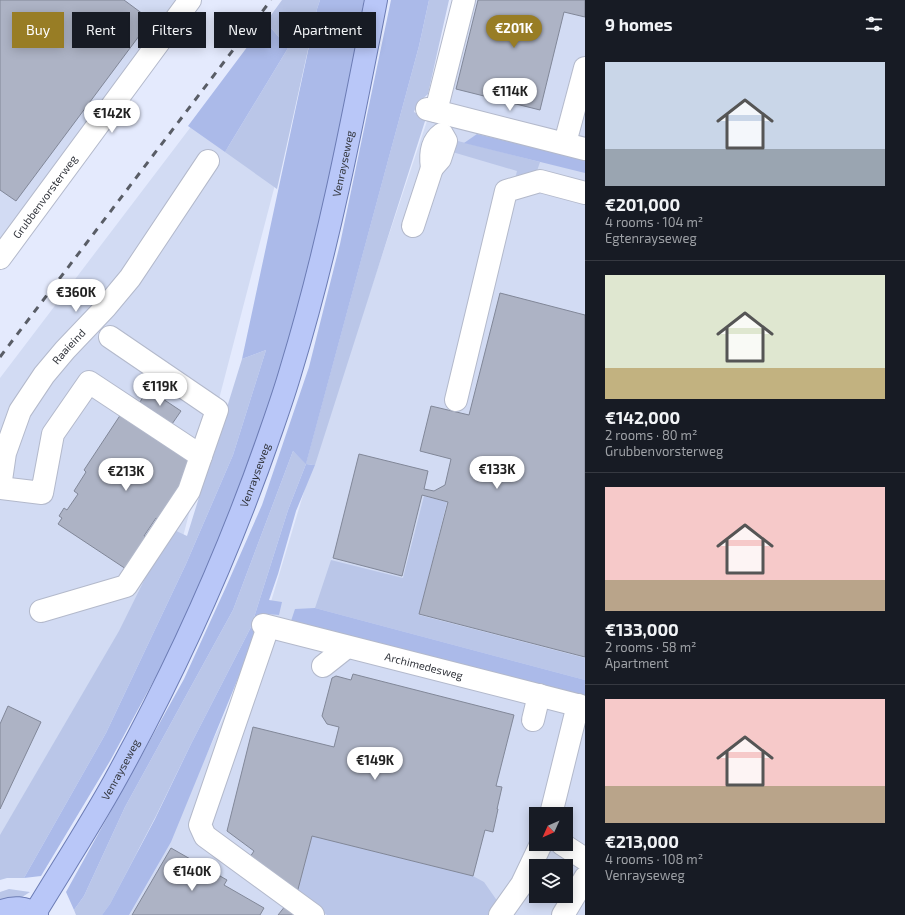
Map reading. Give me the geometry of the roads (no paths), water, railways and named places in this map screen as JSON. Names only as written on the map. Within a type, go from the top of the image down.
[{"type":"main road","name":"Venrayseweg","points":[[36,914],[89,826],[149,717],[176,664],[229,543],[256,476],[291,371],[320,263],[339,185],[376,0]]},
{"type":"main road","points":[[0,912],[13,908],[24,909],[36,914]]},
{"type":"street","points":[[413,226],[432,168],[430,156],[436,138],[439,117],[464,0]]},
{"type":"street","name":"Grubbenvorsterweg","points":[[4,244],[184,2]]},
{"type":"street","points":[[439,117],[575,146],[585,68]]},
{"type":"street","name":"Raaieind","points":[[0,488],[5,453],[20,411],[44,375],[130,278],[208,161]]},
{"type":"street","points":[[456,400],[506,191],[540,181],[585,193]]},
{"type":"street","points":[[41,612],[126,586],[189,491],[217,410],[110,337]]},
{"type":"street","points":[[0,488],[42,493],[53,434],[89,382],[201,456]]},
{"type":"street","name":"Archimedesweg","points":[[313,915],[205,836],[200,825],[265,626],[581,706]]},
{"type":"street","points":[[323,666],[347,647]]},
{"type":"street","points":[[533,720],[540,695]]},
{"type":"street","points":[[553,807],[581,706]]},
{"type":"street","points":[[505,914],[522,884],[538,851]]},
{"type":"street","points":[[573,851],[585,859]]},
{"type":"street","points":[[563,915],[585,878]]},
{"type":"railway","points":[[0,357],[271,0]]}]
